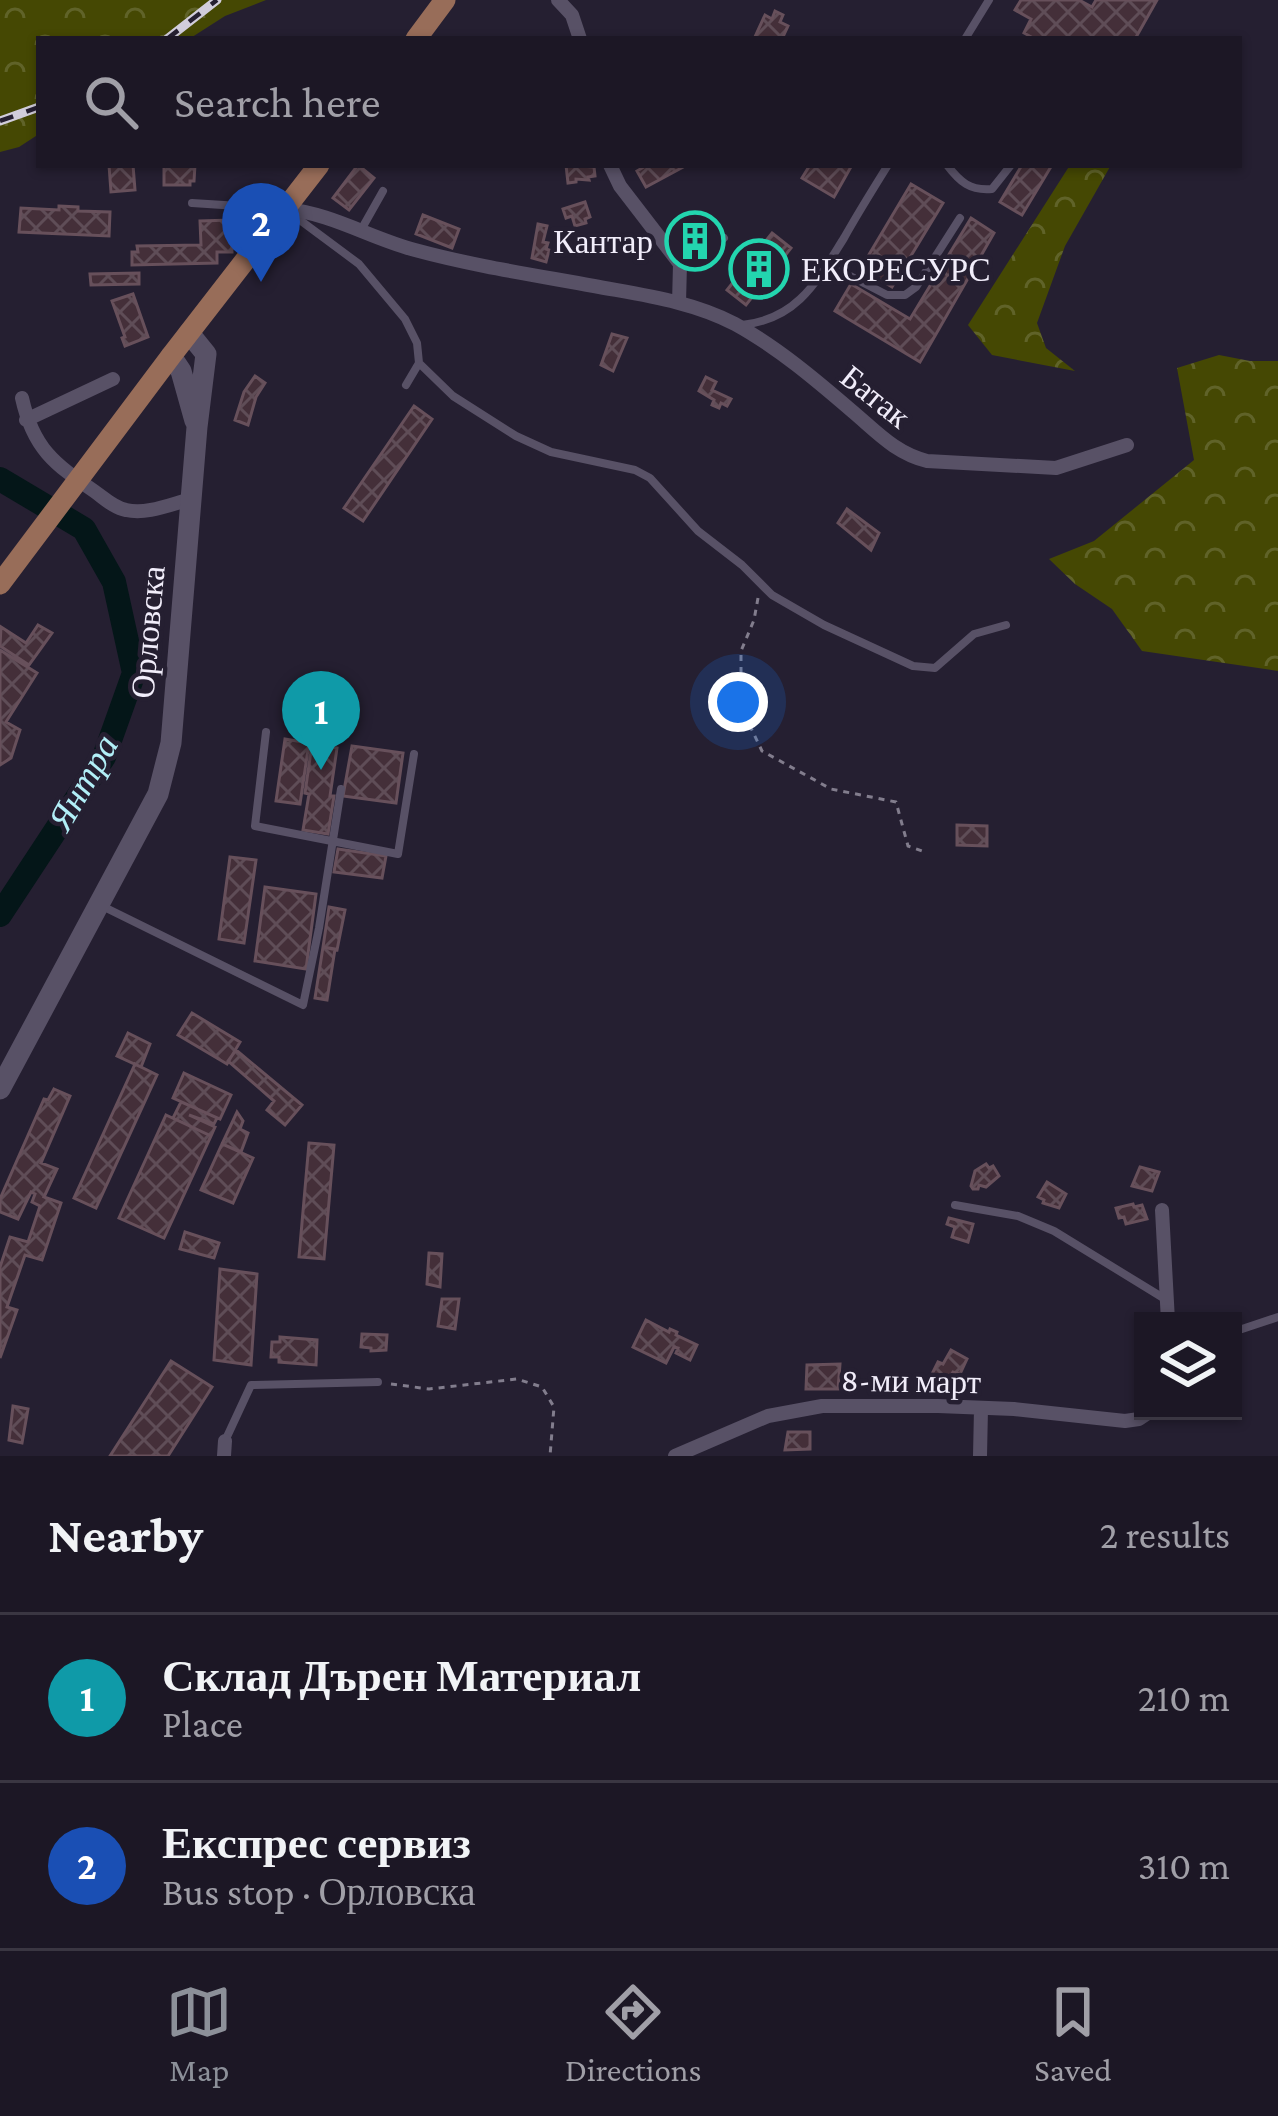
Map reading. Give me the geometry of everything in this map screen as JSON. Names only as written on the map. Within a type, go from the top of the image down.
[{"type":"main road","points":[[418,36],[445,0]]},
{"type":"main road","points":[[3,579],[317,168]]},
{"type":"street","points":[[558,0],[572,15],[579,36]]},
{"type":"street","points":[[611,168],[680,263],[679,303]]},
{"type":"street","name":"Батак","points":[[285,209],[307,211],[392,243],[466,263],[704,310],[737,325],[910,457],[1056,468],[1127,446]]},
{"type":"street","name":"Орловска","points":[[0,1089],[158,794],[171,743],[206,354],[189,333]]},
{"type":"street","name":"Орловска","points":[[171,356],[181,370],[197,427]]},
{"type":"street","points":[[26,420],[113,379]]},
{"type":"street","points":[[22,398],[26,420],[43,452],[121,510],[152,509],[191,499]]},
{"type":"street","points":[[1162,1210],[1168,1312]]},
{"type":"street","name":"8-ми март","points":[[676,1456],[768,1416],[822,1406],[938,1406],[1134,1420]]},
{"type":"street","points":[[980,1456],[981,1408]]},
{"type":"lane","points":[[967,36],[989,0]]},
{"type":"lane","points":[[737,325],[763,322],[814,287],[886,168]]},
{"type":"lane","points":[[950,168],[963,184],[977,190],[992,189],[1009,168]]},
{"type":"lane","points":[[360,231],[383,191]]},
{"type":"lane","points":[[191,203],[285,209],[337,246],[381,290],[417,343],[418,363],[406,385]]},
{"type":"lane","points":[[827,264],[887,295],[905,295],[916,287],[960,218]]},
{"type":"lane","points":[[680,263],[724,238]]},
{"type":"lane","points":[[418,363],[453,397],[516,436],[550,452],[635,470],[650,478],[698,531],[772,595],[913,666],[935,668],[974,634],[1006,626]]},
{"type":"lane","points":[[266,733],[255,826],[398,854],[414,754]]},
{"type":"lane","points":[[99,905],[303,1005],[341,789]]},
{"type":"lane","points":[[955,1205],[1018,1216],[1054,1231],[1167,1300]]},
{"type":"lane","points":[[1242,1329],[1278,1317]]},
{"type":"lane","points":[[224,1448],[251,1385],[378,1382]]},
{"type":"path","points":[[761,584],[741,651],[741,707],[762,752],[831,789],[896,802],[908,846],[922,850]]},
{"type":"path","points":[[378,1382],[428,1389],[517,1378],[542,1387],[554,1406],[550,1456]]},
{"type":"green space","points":[[0,0],[266,0],[225,16],[194,36],[36,36],[36,136],[0,152]]},
{"type":"green space","points":[[1068,168],[1109,168],[1065,246],[1037,323],[1046,348],[1075,371],[992,355],[968,325]]},
{"type":"green space","points":[[1219,355],[1278,361],[1278,671],[1142,651],[1112,609],[1049,559],[1094,541],[1194,460],[1177,368]]},
{"type":"building","points":[[1021,0],[1079,0],[1092,7],[1096,0],[1157,0],[1137,36],[1030,36],[1024,33],[1031,19],[1015,10]]},
{"type":"building","points":[[775,11],[783,15],[780,22],[788,26],[783,36],[755,36],[765,15],[772,19]]},
{"type":"building","points":[[109,168],[133,168],[135,190],[111,192]]},
{"type":"building","points":[[164,168],[195,168],[190,185],[164,185]]},
{"type":"building","points":[[356,168],[374,178],[349,210],[333,198]]},
{"type":"building","points":[[566,168],[594,168],[595,176],[589,180],[568,183]]},
{"type":"building","points":[[642,168],[681,168],[646,187],[637,171]]},
{"type":"building","points":[[808,168],[850,168],[834,197],[802,178]]},
{"type":"building","points":[[1020,168],[1050,168],[1022,215],[1000,202]]},
{"type":"building","points":[[911,184],[943,203],[892,287],[861,268]]},
{"type":"building","points":[[585,202],[590,217],[575,226],[563,209]]},
{"type":"building","points":[[59,206],[110,212],[109,236],[19,232],[21,208],[59,210]]},
{"type":"building","points":[[423,215],[459,229],[452,248],[416,234]]},
{"type":"building","points":[[971,218],[994,233],[920,362],[835,311],[851,284],[910,319]]},
{"type":"building","points":[[231,220],[232,252],[217,252],[217,263],[132,265],[137,246],[201,245],[200,221]]},
{"type":"building","points":[[538,224],[547,226],[546,262],[532,258]]},
{"type":"building","name":"ЕКОРЕСУРС","points":[[772,233],[791,248],[746,305],[727,290]]},
{"type":"building","points":[[139,273],[139,284],[91,285],[90,274]]},
{"type":"building","points":[[133,294],[148,337],[125,346],[112,301]]},
{"type":"building","points":[[612,334],[627,338],[613,371],[601,365]]},
{"type":"building","points":[[255,376],[265,383],[248,425],[235,420]]},
{"type":"building","points":[[706,377],[716,382],[712,390],[731,399],[727,406],[712,405],[714,400],[699,391]]},
{"type":"building","points":[[414,406],[432,419],[363,521],[344,508]]},
{"type":"building","points":[[847,509],[879,533],[871,550],[838,523]]},
{"type":"building","points":[[38,625],[52,633],[29,665],[0,646],[1,627],[26,643]]},
{"type":"building","points":[[0,650],[37,673],[6,722],[20,730],[11,758],[0,765]]},
{"type":"building","points":[[285,739],[309,743],[300,804],[276,801]]},
{"type":"building","points":[[312,744],[337,748],[328,834],[303,830]]},
{"type":"building","points":[[352,746],[403,753],[396,803],[343,796]]},
{"type":"building","points":[[957,825],[987,826],[987,846],[957,845]]},
{"type":"building","points":[[338,849],[386,856],[382,878],[334,872]]},
{"type":"building","points":[[230,857],[256,860],[244,943],[219,939]]},
{"type":"building","points":[[265,887],[316,894],[306,969],[255,961]]},
{"type":"building","points":[[329,907],[345,910],[337,950],[323,947]]},
{"type":"building","points":[[323,947],[335,949],[327,1000],[315,998]]},
{"type":"building","points":[[192,1013],[240,1042],[227,1064],[178,1035]]},
{"type":"building","points":[[128,1033],[150,1044],[141,1067],[117,1056]]},
{"type":"building","points":[[236,1050],[302,1105],[285,1125],[267,1110],[274,1101],[228,1061]]},
{"type":"building","points":[[135,1064],[157,1075],[96,1208],[74,1198]]},
{"type":"building","points":[[184,1073],[231,1095],[220,1119],[173,1098]]},
{"type":"building","points":[[54,1089],[70,1096],[41,1163],[57,1169],[44,1197],[61,1203],[42,1260],[25,1255],[7,1307],[17,1310],[0,1358],[0,1267],[10,1237],[28,1242],[40,1206],[32,1202],[35,1194],[31,1192],[18,1219],[0,1212],[0,1199],[44,1099]]},
{"type":"building","points":[[181,1102],[217,1118],[214,1124],[189,1115],[215,1127],[211,1136],[173,1118]]},
{"type":"building","points":[[237,1112],[243,1121],[240,1129],[248,1133],[241,1152],[222,1144]]},
{"type":"building","points":[[166,1115],[211,1136],[164,1238],[119,1218]]},
{"type":"building","points":[[309,1143],[334,1145],[324,1259],[299,1257]]},
{"type":"building","points":[[222,1144],[253,1158],[233,1203],[201,1190]]},
{"type":"building","points":[[986,1164],[999,1176],[986,1187],[973,1189],[975,1171]]},
{"type":"building","points":[[1140,1167],[1159,1172],[1152,1191],[1132,1186]]},
{"type":"building","points":[[1047,1182],[1066,1194],[1059,1208],[1038,1197]]},
{"type":"building","points":[[1142,1205],[1147,1219],[1126,1224],[1116,1208]]},
{"type":"building","points":[[949,1218],[973,1224],[968,1242],[952,1237],[955,1227],[947,1224]]},
{"type":"building","points":[[185,1232],[219,1243],[214,1258],[180,1249]]},
{"type":"building","points":[[429,1253],[442,1254],[440,1287],[427,1284]]},
{"type":"building","points":[[220,1269],[257,1274],[251,1365],[214,1360]]},
{"type":"building","points":[[442,1299],[459,1299],[455,1329],[438,1326]]},
{"type":"building","points":[[646,1320],[697,1345],[690,1360],[674,1347],[666,1363],[633,1347]]},
{"type":"building","points":[[362,1334],[387,1335],[386,1350],[361,1347]]},
{"type":"building","points":[[280,1337],[317,1340],[316,1365],[271,1357],[272,1342],[280,1342]]},
{"type":"building","points":[[951,1350],[967,1359],[960,1374],[953,1372],[946,1383],[931,1376]]},
{"type":"building","points":[[171,1361],[212,1387],[168,1456],[110,1456]]},
{"type":"building","points":[[840,1364],[838,1389],[806,1389],[807,1365]]},
{"type":"building","points":[[13,1406],[28,1409],[22,1443],[9,1440]]},
{"type":"building","points":[[788,1432],[810,1432],[810,1449],[785,1450]]},
{"type":"waterway","name":"Янтра","points":[[0,479],[84,529],[114,582],[134,673],[104,757],[0,915]]},
{"type":"railway","points":[[171,36],[217,0]]},
{"type":"railway","points":[[0,121],[36,108]]},
{"type":"place","name":"Кантар","points":[[695,241]]},
{"type":"place","name":"ЕКОРЕСУРС","points":[[759,269]]},
{"type":"place","name":"Експрес сервиз","points":[[261,282]]},
{"type":"place","name":"Склад Дърен Материал","points":[[321,770]]}]
